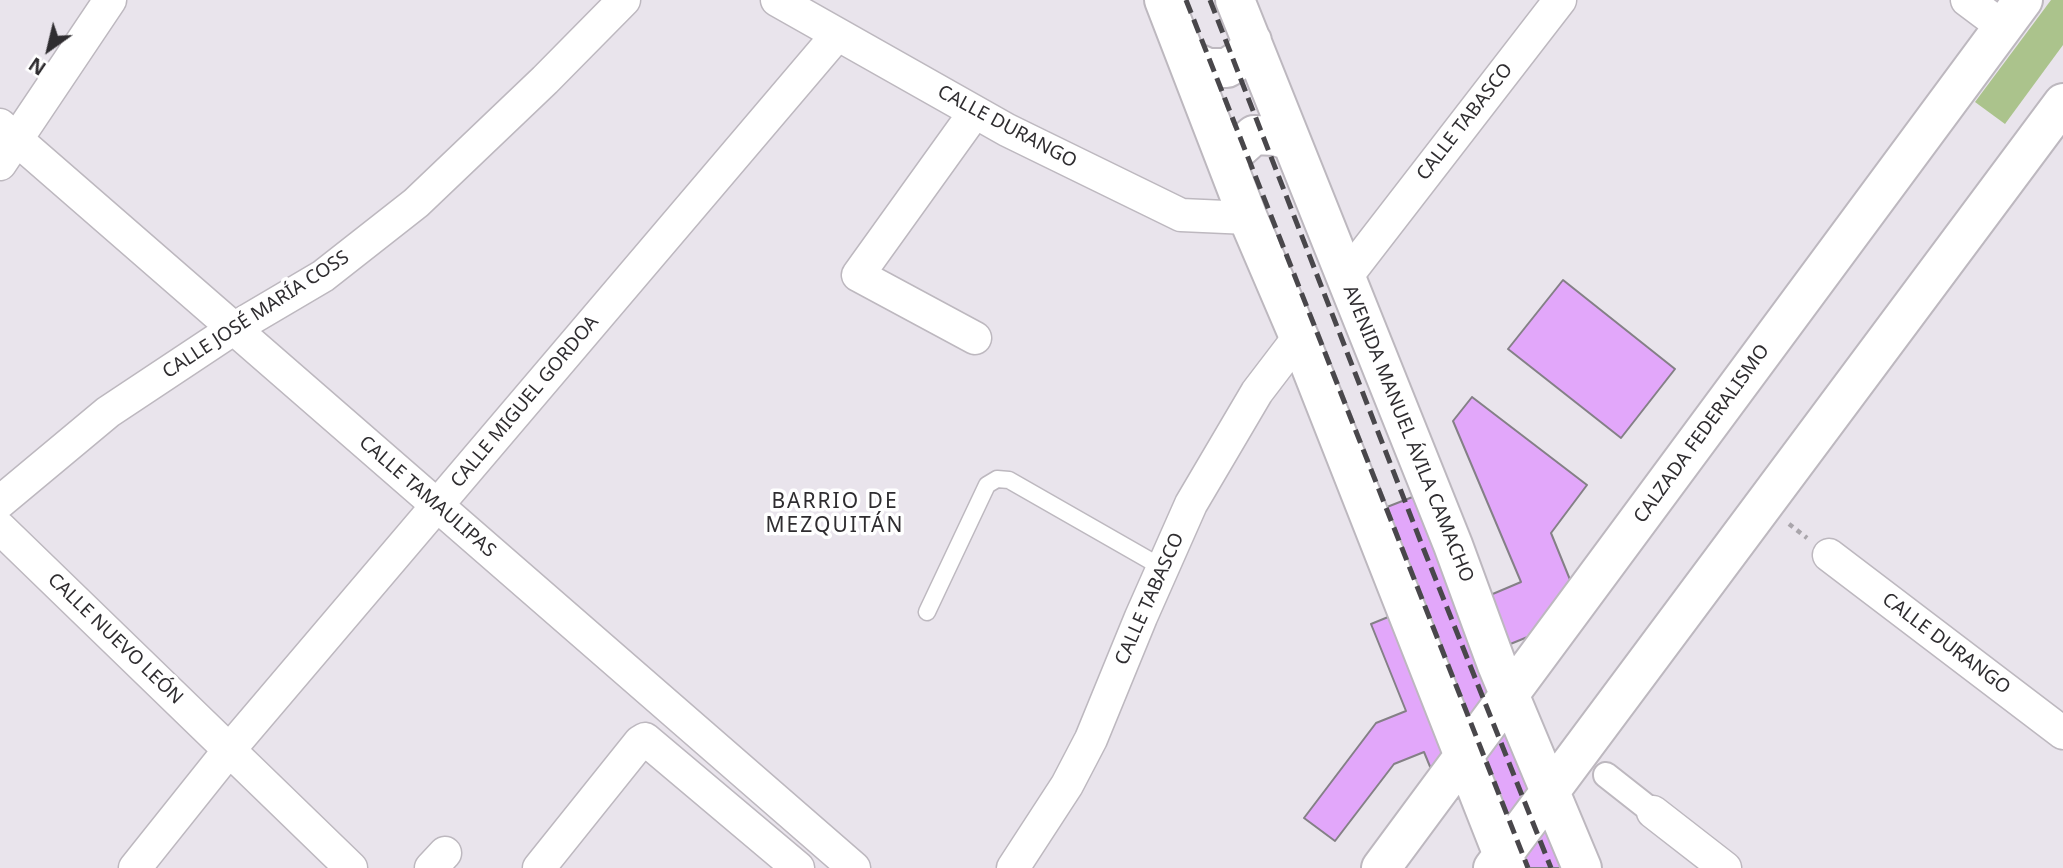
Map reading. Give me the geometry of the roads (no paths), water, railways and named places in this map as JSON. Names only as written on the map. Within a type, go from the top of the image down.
[{"type":"main road","points":[[1164,0],[1248,218],[1299,337],[1464,757],[1501,864]]},
{"type":"main road","name":"AVENIDA MANUEL ÁVILA CAMACHO","points":[[1235,0],[1452,545],[1497,665],[1582,868]]},
{"type":"main road","name":"CALZADA FEDERALISMO","points":[[1381,868],[2013,14]]},
{"type":"main road","points":[[1188,59],[1208,68],[1227,68],[1242,58],[1252,41]]},
{"type":"main road","points":[[1501,864],[1551,789],[2063,103]]},
{"type":"main road","points":[[1226,160],[1254,135],[1275,136],[1292,141]]},
{"type":"street","points":[[6,143],[110,0]]},
{"type":"street","name":"CALLE JOSÉ MARÍA COSS","points":[[0,502],[108,412],[233,329],[323,276],[416,202],[545,80],[624,0]]},
{"type":"street","name":"CALLE DURANGO","points":[[777,0],[1007,130],[1181,215],[1248,218]]},
{"type":"street","points":[[1967,0],[2013,14]]},
{"type":"street","name":"CALLE TABASCO","points":[[1346,277],[1549,4]]},
{"type":"street","name":"CALLE MIGUEL GORDOA","points":[[135,868],[230,749],[837,35]]},
{"type":"street","points":[[975,112],[858,275],[975,338]]},
{"type":"street","name":"CALLE TAMAULIPAS","points":[[6,143],[233,329],[854,868]]},
{"type":"street","name":"CALLE TABASCO","points":[[1013,868],[1068,785],[1091,739],[1191,504],[1250,404],[1299,337]]},
{"type":"street","name":"CALLE NUEVO LEÓN","points":[[0,528],[351,868]]},
{"type":"street","name":"CALLE DURANGO","points":[[1829,555],[2063,733]]},
{"type":"street","points":[[539,868],[645,739],[798,868]]},
{"type":"street","points":[[1605,775],[1725,868]]},
{"type":"lane","points":[[927,612],[987,485],[996,479],[1009,480],[1163,568]]},
{"type":"railway","points":[[1186,0],[1528,868]]},
{"type":"railway","points":[[1210,0],[1551,868]]},
{"type":"district","name":"BARRIO DE MEZQUITÁN","points":[[835,514]]}]
